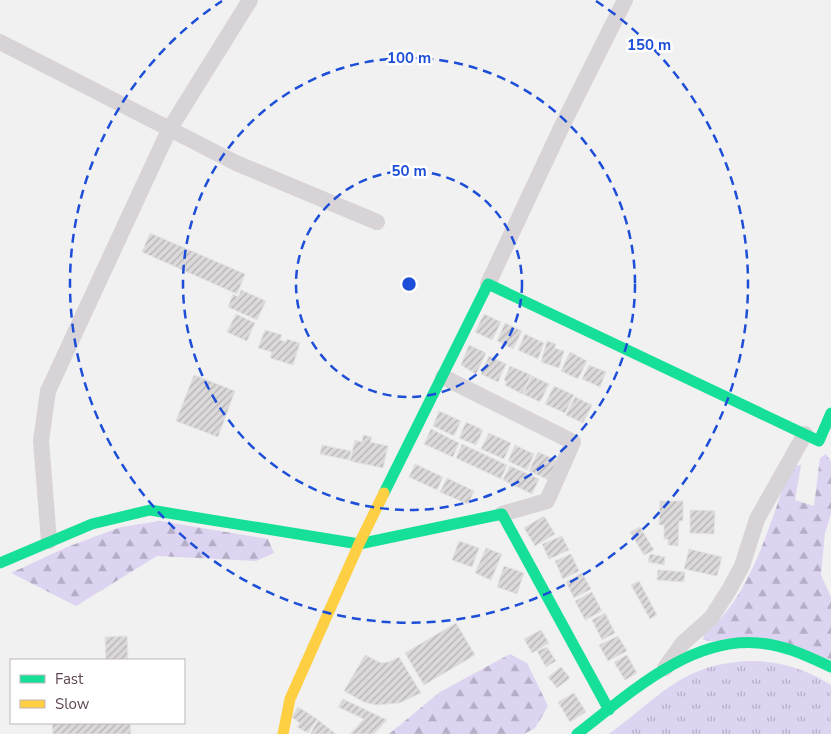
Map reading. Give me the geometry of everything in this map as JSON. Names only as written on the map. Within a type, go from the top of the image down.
[{"type":"street","points":[[49,541],[41,441],[48,391],[169,130],[250,0]]},
{"type":"street","points":[[282,734],[290,699],[359,544],[443,377],[561,128],[625,0]]},
{"type":"street","points":[[0,42],[236,163],[377,222]]},
{"type":"street","points":[[488,284],[820,440],[831,413]]},
{"type":"street","points":[[0,563],[49,541],[123,514],[150,510],[359,544],[502,514],[547,501],[573,442],[443,377]]},
{"type":"street","points":[[664,669],[684,642],[711,618],[729,590],[742,566],[757,519],[805,434]]},
{"type":"street","points":[[502,514],[609,710]]},
{"type":"street","points":[[577,734],[664,669],[700,650],[717,645],[747,642],[776,644],[790,648],[831,667]]},
{"type":"green space","points":[[826,454],[831,462],[831,514],[825,533],[821,575],[831,597],[831,659],[703,640],[704,634],[721,618],[735,600],[747,579],[767,534],[791,466],[801,465],[795,500],[814,506],[820,458]]},
{"type":"green space","points":[[160,521],[268,539],[274,553],[256,561],[157,556],[76,606],[11,573],[67,547],[121,527]]},
{"type":"green space","points":[[510,654],[527,663],[548,706],[535,728],[524,734],[389,734],[440,692]]},
{"type":"green space","points":[[772,662],[802,670],[831,685],[831,734],[609,734],[658,695],[689,675],[727,663]]},
{"type":"building","points":[[150,233],[245,274],[237,294],[142,252]]},
{"type":"building","points":[[241,290],[266,301],[257,320],[228,307],[233,294],[238,297]]},
{"type":"building","points":[[236,314],[255,323],[247,341],[227,332]]},
{"type":"building","points":[[484,314],[501,322],[492,340],[475,332]]},
{"type":"building","points":[[505,323],[522,331],[513,349],[497,341]]},
{"type":"building","points":[[265,330],[282,335],[280,340],[286,342],[287,339],[300,343],[293,365],[270,358],[272,352],[258,348]]},
{"type":"building","points":[[525,334],[544,343],[538,359],[518,350]]},
{"type":"building","points":[[547,341],[556,344],[554,348],[564,351],[559,368],[541,362]]},
{"type":"building","points":[[469,345],[486,353],[476,374],[461,365]]},
{"type":"building","points":[[570,352],[587,361],[578,379],[561,371]]},
{"type":"building","points":[[489,356],[506,364],[498,382],[481,374]]},
{"type":"building","points":[[589,365],[606,372],[600,387],[582,379]]},
{"type":"building","points":[[510,366],[531,375],[522,394],[505,385],[507,382],[504,380]]},
{"type":"building","points":[[194,375],[235,391],[218,437],[176,421]]},
{"type":"building","points":[[532,376],[549,384],[540,402],[523,394]]},
{"type":"building","points":[[554,386],[574,395],[565,413],[545,404]]},
{"type":"building","points":[[575,397],[592,405],[583,423],[566,415]]},
{"type":"building","points":[[439,411],[461,421],[454,436],[433,426]]},
{"type":"building","points":[[466,422],[483,430],[476,445],[459,438]]},
{"type":"building","points":[[431,429],[459,443],[453,457],[424,444]]},
{"type":"building","points":[[489,433],[511,443],[504,459],[481,449]]},
{"type":"building","points":[[363,435],[372,437],[370,442],[388,446],[383,468],[350,461],[355,440],[362,442]]},
{"type":"building","points":[[462,444],[507,465],[501,479],[456,458]]},
{"type":"building","points":[[322,445],[351,451],[349,460],[320,454]]},
{"type":"building","points":[[515,445],[534,454],[527,470],[508,461]]},
{"type":"building","points":[[538,452],[558,461],[549,480],[529,471]]},
{"type":"building","points":[[415,464],[443,477],[437,490],[409,477]]},
{"type":"building","points":[[510,466],[539,479],[532,494],[503,480]]},
{"type":"building","points":[[447,478],[474,491],[468,504],[440,492]]},
{"type":"building","points":[[660,501],[683,501],[683,521],[679,521],[678,546],[668,545],[668,539],[664,539],[664,525],[659,525]]},
{"type":"building","points":[[690,510],[715,511],[714,534],[690,533]]},
{"type":"building","points":[[544,516],[555,534],[535,546],[524,528]]},
{"type":"building","points":[[640,527],[654,550],[644,555],[630,532]]},
{"type":"building","points":[[562,536],[569,550],[549,559],[542,544]]},
{"type":"building","points":[[459,541],[479,548],[472,567],[452,560]]},
{"type":"building","points":[[486,548],[502,554],[491,580],[475,573]]},
{"type":"building","points":[[689,549],[722,557],[717,576],[684,569]]},
{"type":"building","points":[[571,554],[579,571],[563,579],[555,561]]},
{"type":"building","points":[[650,554],[665,557],[664,565],[648,562]]},
{"type":"building","points":[[504,566],[524,573],[517,594],[497,587]]},
{"type":"building","points":[[658,570],[685,572],[684,582],[657,580]]},
{"type":"building","points":[[582,573],[591,589],[574,598],[566,582]]},
{"type":"building","points":[[639,581],[657,615],[650,619],[631,585]]},
{"type":"building","points":[[592,592],[602,611],[585,620],[575,601]]},
{"type":"building","points":[[605,613],[615,633],[602,640],[592,620]]},
{"type":"building","points":[[456,623],[475,655],[424,685],[405,653]]},
{"type":"building","points":[[541,630],[549,643],[532,653],[524,639]]},
{"type":"building","points":[[127,636],[128,659],[106,659],[105,637]]},
{"type":"building","points":[[618,636],[627,651],[608,661],[599,645]]},
{"type":"building","points":[[547,647],[556,661],[546,667],[537,651]]},
{"type":"building","points":[[365,655],[381,663],[389,662],[399,657],[421,693],[399,703],[376,705],[364,702],[344,691]]},
{"type":"building","points":[[627,655],[637,673],[625,680],[614,662]]},
{"type":"building","points":[[561,667],[570,678],[557,688],[548,677]]},
{"type":"building","points":[[574,693],[586,712],[570,722],[558,702]]},
{"type":"building","points":[[343,699],[387,720],[374,734],[350,734],[364,719],[338,707]]},
{"type":"building","points":[[298,707],[317,719],[308,733],[297,727],[300,723],[292,717]]},
{"type":"building","points":[[318,720],[336,734],[310,734]]},
{"type":"building","points":[[52,724],[130,724],[131,734],[53,734]]},
{"type":"traffic: fast","points":[[384,493],[488,284],[819,441],[831,413]]},
{"type":"traffic: fast","points":[[0,563],[92,524],[150,510],[359,544],[502,514],[609,710]]},
{"type":"traffic: fast","points":[[577,734],[638,686],[684,659],[708,649],[733,644],[768,644],[796,652],[831,667]]},
{"type":"traffic: slow","points":[[283,734],[290,699],[359,544],[384,493]]}]
